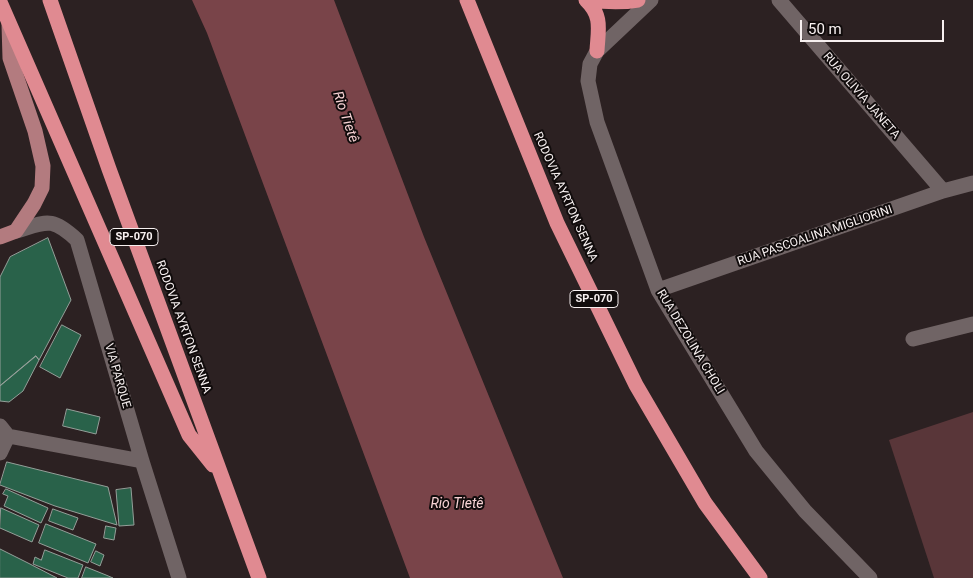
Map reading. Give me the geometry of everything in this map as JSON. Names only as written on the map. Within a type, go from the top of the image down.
[{"type":"highway","name":"RODOVIA AYRTON SENNA","points":[[50,0],[109,169],[259,578]]},
{"type":"highway","name":"RODOVIA AYRTON SENNA","points":[[467,0],[557,223],[636,385],[705,503],[760,578]]},
{"type":"highway","points":[[587,0],[625,2],[638,0]]},
{"type":"highway","points":[[587,0],[595,8],[598,22],[597,51]]},
{"type":"highway","points":[[0,2],[189,435],[221,474]]},
{"type":"main road","points":[[0,237],[16,231],[34,204],[42,188],[43,166],[35,132],[10,58],[9,22]]},
{"type":"street","name":"RUA DEZOLINA CHOLI","points":[[651,0],[597,51],[590,64],[588,81],[596,122],[658,290],[756,451],[805,511],[870,578]]},
{"type":"street","name":"RUA OLIVIA JANETA","points":[[780,0],[943,191]]},
{"type":"street","name":"RUA PASCOALINA MIGLIORINI","points":[[658,290],[943,191],[973,183]]},
{"type":"street","name":"VIA PARQUE","points":[[16,231],[48,222],[63,226],[77,240],[142,461],[179,578]]},
{"type":"street","points":[[913,339],[973,324]]},
{"type":"street","points":[[0,453],[4,431],[142,461]]},
{"type":"shaded area","points":[[973,412],[973,578],[934,578],[889,440]]},
{"type":"water","name":"Rio Tietê","points":[[192,0],[334,0],[424,237],[563,578],[410,578],[207,33]]},
{"type":"building","points":[[48,238],[71,300],[39,360],[36,356],[0,386],[0,277],[10,257]]},
{"type":"building","points":[[62,325],[81,335],[60,378],[40,367]]},
{"type":"building","points":[[36,356],[39,360],[23,391],[9,402],[0,401],[0,386]]},
{"type":"building","points":[[67,409],[100,417],[96,434],[63,426]]},
{"type":"building","points":[[7,462],[108,487],[117,525],[55,506],[0,485]]},
{"type":"building","points":[[131,488],[134,525],[119,526],[116,490]]},
{"type":"building","points":[[6,489],[48,508],[41,523],[4,506],[8,496],[3,494]]},
{"type":"building","points":[[1,508],[39,525],[32,542],[0,528]]},
{"type":"building","points":[[53,509],[78,518],[73,530],[49,521]]},
{"type":"building","points":[[46,524],[96,544],[88,563],[39,543]]},
{"type":"building","points":[[106,526],[116,528],[114,540],[104,538]]},
{"type":"building","points":[[0,549],[28,563],[57,578],[0,578]]},
{"type":"building","points":[[45,550],[83,565],[78,578],[68,578],[33,564],[35,557],[41,560]]},
{"type":"building","points":[[96,551],[104,555],[100,566],[91,562]]},
{"type":"building","points":[[86,567],[106,575],[113,578],[82,578]]}]
